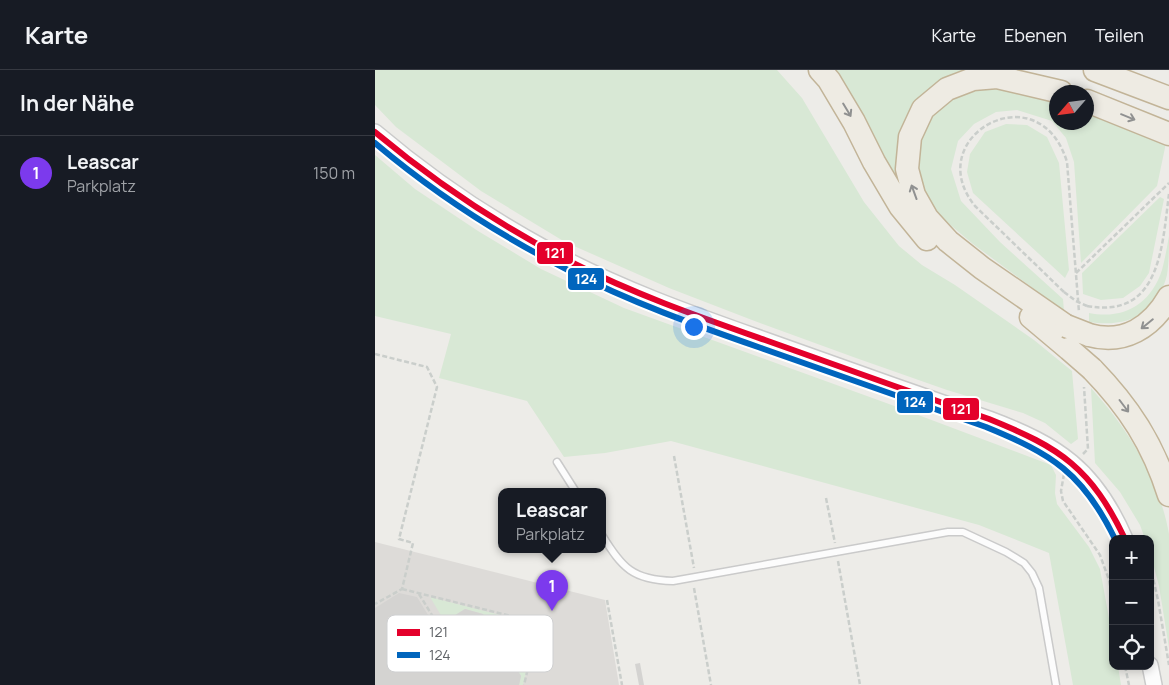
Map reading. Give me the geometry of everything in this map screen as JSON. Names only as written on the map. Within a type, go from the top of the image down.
[{"type":"highway","points":[[820,70],[829,80],[854,122],[874,162],[900,206],[927,239],[1031,317],[1092,369],[1112,389],[1150,445],[1169,495]]},
{"type":"highway","points":[[1012,70],[1051,85]]},
{"type":"highway","points":[[1095,70],[1169,98]]},
{"type":"highway","points":[[1049,89],[997,77],[973,79],[947,89],[923,110],[910,137],[907,170],[914,195],[927,218],[948,241],[983,268],[1066,326],[1089,335],[1101,338],[1115,338],[1131,334],[1161,311],[1169,297]]},
{"type":"highway","points":[[1094,104],[1169,134]]},
{"type":"street","points":[[375,132],[428,174],[477,209],[546,250],[588,271],[682,310],[1027,434],[1048,445],[1074,460],[1115,515],[1123,535]]},
{"type":"street","points":[[1151,670],[1154,685]]},
{"type":"lane","points":[[557,462],[573,488]]},
{"type":"lane","points":[[606,541],[621,563],[634,573],[656,581],[673,581],[948,532],[963,532],[1006,552],[1024,564],[1032,573],[1039,588],[1056,685]]},
{"type":"path","points":[[1078,290],[1067,162],[1062,146],[1052,131],[1037,121],[1013,117],[1001,118],[989,122],[978,130],[971,138],[961,163],[963,187],[968,198],[1064,292],[1087,306],[1101,309],[1123,305],[1136,299],[1146,287],[1154,274],[1164,230],[1169,194]]},
{"type":"path","points":[[1077,272],[1169,184]]},
{"type":"path","points":[[375,354],[427,367],[437,387],[399,539],[413,543],[401,590]]},
{"type":"path","points":[[1086,406],[1089,449],[1074,460],[1061,491],[1066,509],[1085,531],[1100,554],[1109,580]]},
{"type":"path","points":[[826,498],[860,685]]},
{"type":"path","points":[[1153,580],[1169,665]]},
{"type":"path","points":[[375,604],[401,590],[506,615]]},
{"type":"path","points":[[419,594],[432,615]]},
{"type":"path","points":[[607,600],[622,685]]},
{"type":"path","points":[[619,666],[623,665]]},
{"type":"path","points":[[1126,670],[1129,685]]},
{"type":"path","points":[[524,685],[527,672]]},
{"type":"shaded area","points":[[375,542],[605,600],[619,685],[375,685]]},
{"type":"green space","points":[[375,70],[777,70],[802,98],[864,202],[899,246],[922,265],[955,285],[1034,340],[1072,371],[1078,439],[1071,444],[1045,423],[1023,413],[947,390],[752,320],[669,288],[565,242],[481,191],[396,127],[375,105]]},
{"type":"green space","points":[[832,70],[964,70],[964,72],[912,113],[911,209]]},
{"type":"green space","points":[[1003,85],[1049,100],[1049,120],[1017,110],[996,112],[974,124],[958,141],[951,169],[961,201],[1000,242],[1063,299],[1064,311],[973,244],[935,212],[918,175],[919,139],[930,115],[951,97],[977,86]]},
{"type":"green space","points":[[1094,116],[1166,143],[1157,186],[1081,263],[1074,162],[1066,138],[1059,130],[1094,130]]},
{"type":"green space","points":[[1006,124],[1027,125],[1047,137],[1059,163],[1069,270],[1065,278],[973,193],[967,172],[970,154],[985,132]]},
{"type":"green space","points":[[375,155],[415,189],[478,231],[541,269],[624,308],[1051,465],[1056,475],[1055,493],[1057,504],[1089,547],[1100,569],[1109,618],[1109,670],[1119,670],[1121,685],[1073,685],[1049,553],[979,525],[671,441],[605,453],[564,457],[527,401],[439,378],[451,334],[375,316]]},
{"type":"green space","points":[[1160,197],[1164,199],[1149,273],[1140,286],[1123,298],[1101,300],[1083,294],[1082,273]]},
{"type":"green space","points":[[1169,236],[1167,275],[1156,300],[1148,309],[1128,320],[1116,323],[1089,322],[1089,313],[1102,315],[1125,311],[1135,307],[1151,292],[1162,270]]},
{"type":"green space","points":[[1091,388],[1117,420],[1140,455],[1158,493],[1164,513],[1169,534],[1169,648],[1154,567],[1154,535],[1144,535],[1140,525],[1120,492],[1095,463]]},
{"type":"green space","points":[[430,597],[500,615],[484,615],[465,609],[456,615],[441,615]]},
{"type":"green space","points":[[519,672],[526,672],[523,685],[519,685],[521,676]]},
{"type":"building","points":[[399,593],[417,597],[428,615],[387,615],[387,672],[519,672],[521,676],[519,685],[375,685],[375,608]]},
{"type":"building","points":[[465,609],[484,615],[455,615]]},
{"type":"building","points":[[640,663],[644,685],[639,685],[635,664]]},
{"type":"transit line","name":"121","points":[[375,132],[422,169],[470,203],[521,235],[596,274],[692,314],[989,419],[1036,440],[1055,451],[1086,477],[1100,494],[1123,535]]},
{"type":"transit line","name":"124","points":[[375,143],[420,179],[492,228],[542,257],[591,282],[687,322],[986,427],[1029,447],[1063,468],[1078,482],[1091,497],[1113,535]]},
{"type":"place","name":"Leascar","points":[[552,611]]}]
